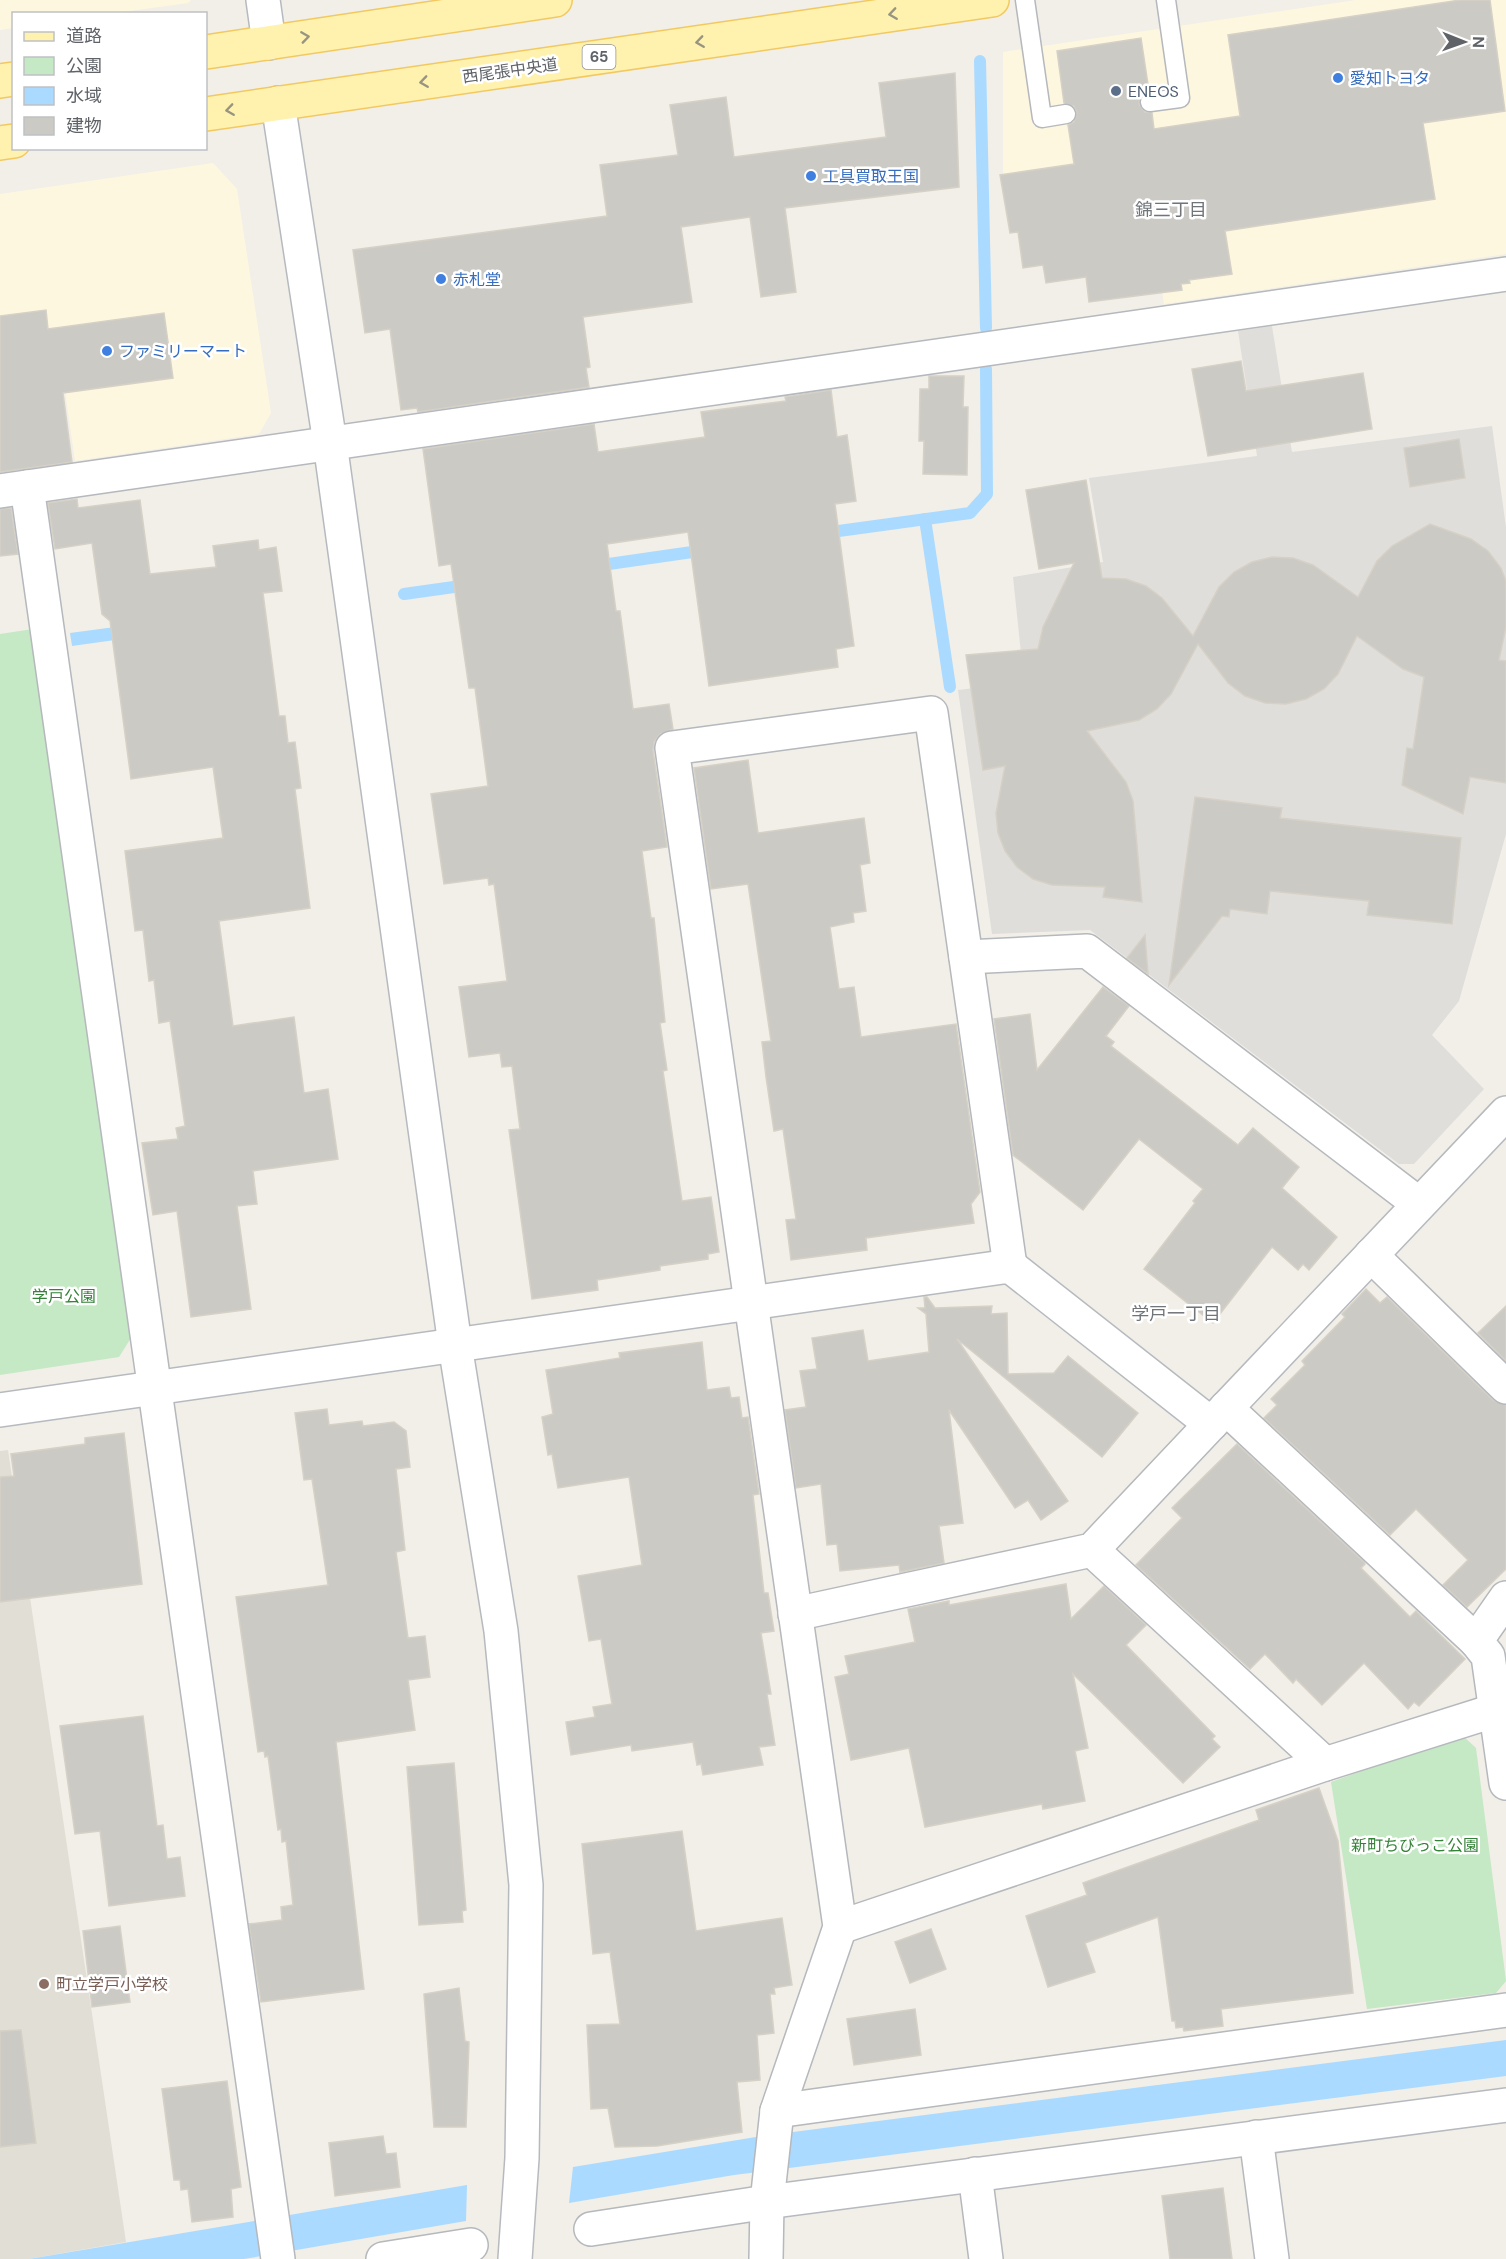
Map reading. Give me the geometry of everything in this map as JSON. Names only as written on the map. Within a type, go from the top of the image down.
[{"type":"main road","points":[[207,52],[555,0]]},
{"type":"main road","name":"西尾張中央道","points":[[207,114],[992,0]]},
{"type":"street","points":[[263,0],[269,43]]},
{"type":"street","points":[[278,103],[330,443],[455,1346],[501,1631],[526,1885],[522,2158],[515,2259]]},
{"type":"street","points":[[278,2259],[154,1388],[14,489],[1506,274]]},
{"type":"street","points":[[766,2259],[768,2190],[776,2120],[840,1927],[672,748],[931,713],[1010,1266]]},
{"type":"street","points":[[966,957],[1087,951],[1419,1204]]},
{"type":"street","points":[[795,1614],[1092,1550],[1506,1113]]},
{"type":"street","points":[[1371,1255],[1506,1387]]},
{"type":"street","points":[[0,1410],[1010,1266],[1219,1416],[1476,1641],[1488,1656],[1501,1708],[1506,1783]]},
{"type":"street","points":[[1092,1550],[1325,1764]]},
{"type":"street","points":[[1476,1641],[1506,1598]]},
{"type":"street","points":[[840,1927],[1325,1764],[1501,1708]]},
{"type":"street","points":[[776,2120],[1506,2010]]},
{"type":"street","points":[[591,2229],[768,2190],[975,2174],[1506,2105]]},
{"type":"street","points":[[1256,2137],[1272,2259]]},
{"type":"street","points":[[975,2174],[986,2259]]},
{"type":"street","points":[[383,2259],[471,2245]]},
{"type":"lane","points":[[1025,0],[1042,118],[1066,114]]},
{"type":"lane","points":[[1150,102],[1180,98],[1166,0]]},
{"type":"shaded area","points":[[0,0],[191,0],[188,3],[122,12],[12,12],[12,28],[0,30]]},
{"type":"shaded area","points":[[1356,0],[1506,0],[1506,254],[1164,304],[1144,173],[1003,195],[1003,52]]},
{"type":"shaded area","points":[[213,163],[237,189],[271,413],[259,434],[75,461],[56,327],[0,335],[0,194]]},
{"type":"shaded area","points":[[1272,326],[1292,452],[1492,426],[1506,527],[1506,834],[1459,1001],[1432,1035],[1484,1089],[1414,1164],[1399,1164],[1090,930],[992,934],[958,690],[1024,682],[1013,577],[1103,562],[1089,478],[1257,456],[1238,331]]},
{"type":"shaded area","name":"町立学戸小学校","points":[[8,1450],[126,2242],[29,2259],[0,2259],[0,1451]]},
{"type":"green space","name":"学戸公園","points":[[33,629],[134,1333],[119,1357],[0,1375],[0,634]]},
{"type":"green space","name":"新町ちびっこ公園","points":[[1462,1735],[1476,1748],[1506,1981],[1496,1993],[1367,2009],[1331,1782]]},
{"type":"water","points":[[257,608],[258,620],[72,646],[70,633]]},
{"type":"water","points":[[1506,2040],[1506,2076],[734,2175],[569,2203],[573,2167],[762,2136]]},
{"type":"water","points":[[467,2185],[466,2221],[244,2259],[29,2259]]},
{"type":"building","points":[[1460,0],[1490,0],[1505,111],[1423,123],[1435,199],[1225,231],[1232,274],[1189,280],[1190,283],[1181,284],[1182,290],[1089,302],[1086,277],[1046,283],[1043,265],[1023,268],[1018,232],[1010,233],[1000,175],[1074,164],[1068,125],[1074,122],[1077,113],[1074,106],[1064,103],[1057,51],[1141,38],[1149,91],[1140,97],[1139,104],[1145,112],[1152,113],[1154,129],[1240,116],[1228,35]]},
{"type":"building","points":[[955,73],[959,187],[785,208],[796,292],[761,297],[750,217],[681,227],[692,302],[583,317],[590,367],[586,368],[589,387],[418,412],[417,408],[401,410],[390,329],[365,333],[353,250],[607,216],[600,165],[678,155],[670,105],[726,97],[734,157],[886,137],[879,83]]},
{"type":"building","points":[[46,310],[48,329],[164,313],[173,378],[63,393],[72,462],[0,472],[0,316]]},
{"type":"building","points":[[1241,361],[1246,391],[1363,373],[1372,429],[1208,456],[1192,369]]},
{"type":"building","points":[[929,376],[964,376],[963,407],[968,407],[967,475],[923,474],[924,441],[919,441],[920,389],[929,389]]},
{"type":"building","points":[[831,390],[837,437],[847,435],[856,501],[835,504],[854,646],[836,649],[838,667],[709,686],[688,532],[607,544],[616,611],[620,611],[633,709],[669,704],[673,729],[660,734],[654,742],[653,750],[667,847],[642,851],[651,918],[654,918],[665,1022],[660,1023],[667,1070],[663,1071],[682,1201],[711,1197],[719,1252],[708,1254],[708,1259],[660,1266],[660,1270],[597,1280],[598,1290],[532,1299],[509,1130],[520,1129],[512,1066],[502,1067],[500,1053],[469,1057],[459,987],[507,981],[494,884],[489,885],[488,878],[444,884],[431,794],[488,786],[475,688],[469,688],[451,564],[439,566],[423,449],[594,424],[598,452],[705,437],[701,412],[786,401],[785,397]]},
{"type":"building","points":[[1459,439],[1465,478],[1410,487],[1404,448]]},
{"type":"building","points":[[1086,480],[1102,578],[1126,579],[1146,586],[1162,598],[1193,636],[1219,587],[1234,572],[1252,562],[1272,557],[1293,558],[1313,565],[1358,597],[1377,561],[1392,546],[1430,524],[1471,539],[1488,551],[1501,568],[1506,581],[1506,627],[1499,660],[1506,661],[1506,783],[1470,777],[1463,814],[1402,785],[1407,748],[1413,749],[1424,677],[1403,669],[1357,636],[1338,674],[1324,689],[1306,699],[1286,704],[1265,703],[1245,696],[1228,683],[1198,644],[1171,694],[1157,709],[1139,720],[1087,731],[1126,782],[1133,801],[1142,902],[1103,897],[1105,887],[1052,885],[1033,879],[1017,867],[1005,851],[998,833],[996,813],[1005,766],[983,770],[966,655],[1038,649],[1043,627],[1074,563],[1039,569],[1026,490]]},
{"type":"building","points":[[77,499],[78,508],[140,500],[150,574],[216,567],[213,546],[258,540],[259,550],[276,547],[282,591],[263,593],[279,716],[285,716],[288,743],[295,742],[301,788],[295,789],[310,908],[219,921],[233,1026],[294,1017],[304,1093],[328,1089],[338,1159],[253,1171],[257,1204],[237,1206],[251,1309],[191,1317],[177,1211],[153,1215],[142,1143],[178,1139],[176,1128],[185,1126],[170,1021],[159,1023],[154,980],[149,981],[143,930],[135,931],[125,851],[223,838],[213,767],[131,779],[110,621],[102,614],[92,543],[55,549],[48,503]]},
{"type":"building","points":[[11,508],[18,554],[0,556],[0,509]]},
{"type":"building","points":[[748,760],[758,833],[864,818],[870,863],[860,865],[866,911],[853,913],[854,922],[830,927],[839,989],[854,987],[861,1037],[956,1024],[980,1192],[971,1204],[974,1223],[866,1238],[867,1250],[791,1260],[786,1220],[796,1219],[783,1129],[774,1131],[766,1077],[762,1042],[771,1041],[748,884],[711,889],[694,768]]},
{"type":"building","points":[[1195,797],[1282,808],[1280,818],[1461,838],[1452,924],[1367,915],[1369,901],[1270,891],[1267,914],[1230,909],[1229,917],[1222,916],[1169,985]]},
{"type":"building","points":[[1145,935],[1148,974],[1127,958]]},
{"type":"building","points":[[1103,987],[1129,1006],[1106,1036],[1114,1042],[1111,1046],[1238,1145],[1253,1128],[1299,1167],[1282,1188],[1337,1237],[1309,1270],[1303,1264],[1298,1270],[1272,1247],[1213,1323],[1144,1269],[1195,1203],[1193,1201],[1203,1189],[1139,1139],[1083,1210],[1013,1155],[994,1019],[1030,1014],[1037,1070]]},
{"type":"building","points":[[1366,1289],[1380,1303],[1387,1297],[1493,1400],[1506,1405],[1506,1569],[1467,1607],[1443,1585],[1468,1560],[1416,1509],[1390,1535],[1264,1418],[1277,1405],[1271,1399],[1305,1365],[1302,1361],[1345,1317],[1342,1314]]},
{"type":"building","points":[[924,1297],[927,1297],[935,1308],[992,1306],[991,1314],[1007,1313],[1008,1374],[1054,1373],[1068,1356],[1138,1413],[1102,1457],[957,1339],[1068,1501],[1041,1520],[1028,1500],[1015,1508],[949,1410],[963,1523],[939,1526],[944,1563],[900,1572],[899,1565],[840,1571],[837,1544],[827,1545],[821,1484],[796,1488],[785,1410],[806,1407],[800,1371],[817,1369],[812,1338],[863,1330],[868,1361],[929,1352],[926,1314],[918,1308],[925,1308]]},
{"type":"building","points":[[1506,1306],[1506,1361],[1478,1333]]},
{"type":"building","points":[[702,1342],[707,1390],[729,1387],[731,1398],[739,1397],[742,1418],[748,1417],[759,1494],[753,1495],[764,1593],[768,1593],[774,1631],[761,1633],[771,1694],[767,1694],[775,1745],[759,1747],[763,1765],[703,1775],[701,1764],[697,1765],[693,1742],[632,1751],[631,1745],[571,1755],[566,1722],[595,1717],[593,1707],[612,1704],[601,1639],[589,1641],[578,1576],[642,1565],[629,1477],[558,1488],[552,1454],[548,1455],[542,1417],[553,1414],[546,1370],[620,1358],[619,1353]]},
{"type":"building","points":[[327,1409],[329,1425],[362,1421],[363,1426],[394,1422],[406,1431],[410,1467],[396,1469],[405,1550],[396,1552],[408,1638],[425,1636],[430,1677],[408,1680],[415,1730],[336,1742],[364,1989],[261,2002],[249,1924],[282,1920],[281,1907],[293,1905],[286,1841],[282,1842],[281,1829],[278,1830],[268,1756],[265,1757],[264,1751],[258,1752],[236,1597],[328,1585],[312,1479],[304,1480],[295,1413]]},
{"type":"building","points":[[124,1433],[142,1584],[0,1602],[0,1477],[14,1476],[11,1454],[85,1444],[85,1438]]},
{"type":"building","points":[[1237,1444],[1364,1562],[1361,1568],[1410,1617],[1416,1611],[1465,1659],[1419,1706],[1414,1702],[1408,1709],[1364,1663],[1322,1705],[1296,1679],[1293,1683],[1265,1654],[1250,1669],[1136,1565],[1182,1518],[1172,1508]]},
{"type":"building","points":[[1066,1584],[1071,1619],[1104,1586],[1146,1625],[1126,1645],[1215,1736],[1212,1739],[1220,1747],[1183,1783],[1073,1674],[1088,1748],[1075,1751],[1085,1801],[1043,1809],[1042,1804],[925,1827],[909,1748],[851,1760],[835,1677],[849,1674],[845,1656],[915,1642],[908,1609],[949,1601],[949,1605]]},
{"type":"building","points":[[143,1716],[157,1826],[163,1825],[167,1859],[180,1857],[185,1896],[109,1906],[100,1831],[75,1834],[60,1726]]},
{"type":"building","points":[[454,1763],[466,1910],[462,1911],[463,1922],[419,1925],[407,1767]]},
{"type":"building","points":[[1319,1788],[1338,1841],[1353,1993],[1221,2009],[1223,2026],[1184,2031],[1183,2027],[1176,2028],[1175,2021],[1172,2021],[1158,1917],[1085,1943],[1095,1972],[1048,1987],[1026,1916],[1087,1895],[1083,1883],[1259,1820],[1256,1810]]},
{"type":"building","points":[[682,1831],[696,1931],[782,1918],[792,1985],[774,1988],[775,1994],[770,1994],[774,2033],[757,2035],[760,2080],[737,2082],[742,2132],[657,2146],[615,2147],[608,2108],[591,2109],[587,2025],[620,2024],[610,1952],[593,1954],[582,1844]]},
{"type":"building","points":[[120,1926],[130,2002],[92,2007],[83,1931]]},
{"type":"building","points":[[931,1929],[946,1969],[910,1983],[895,1942]]},
{"type":"building","points":[[459,1988],[465,2041],[469,2042],[466,2127],[434,2127],[424,1994]]},
{"type":"building","points":[[915,2009],[921,2055],[854,2065],[847,2019]]},
{"type":"building","points":[[21,2030],[36,2143],[0,2147],[0,2031]]},
{"type":"building","points":[[227,2081],[241,2187],[231,2189],[233,2217],[192,2222],[188,2189],[181,2190],[180,2180],[174,2180],[162,2089]]},
{"type":"building","points":[[383,2136],[386,2154],[396,2153],[400,2187],[335,2196],[329,2143]]},
{"type":"building","points":[[1223,2188],[1232,2259],[1170,2259],[1162,2196]]},
{"type":"waterway","points":[[980,61],[986,328]]},
{"type":"waterway","points":[[824,533],[970,513],[987,494],[986,369]]},
{"type":"waterway","points":[[925,519],[950,687]]},
{"type":"waterway","points":[[595,566],[706,550]]},
{"type":"waterway","points":[[404,594],[468,585]]},
{"type":"place","name":"愛知トヨタ","points":[[1338,78]]},
{"type":"place","name":"ENEOS","points":[[1116,91]]},
{"type":"place","name":"工具買取王国","points":[[811,176]]},
{"type":"place","name":"赤札堂","points":[[441,279]]},
{"type":"place","name":"ファミリーマート","points":[[107,351]]},
{"type":"place","name":"町立学戸小学校","points":[[44,1984]]},
{"type":"district","name":"錦三丁目","points":[[1171,210]]},
{"type":"district","name":"学戸一丁目","points":[[1176,1314]]}]
